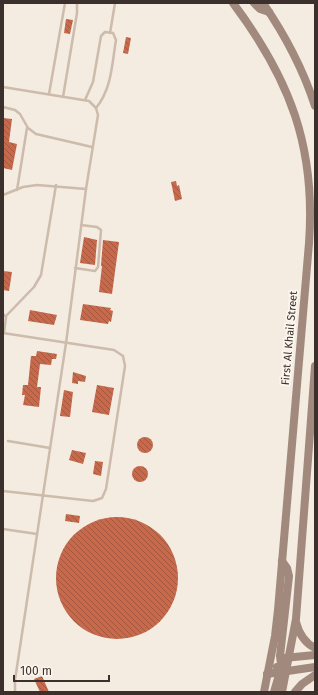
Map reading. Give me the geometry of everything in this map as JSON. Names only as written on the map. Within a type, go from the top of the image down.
[{"type":"main road","name":"First Al Khail Street","points":[[233,3],[270,57],[282,81],[300,129],[309,174],[310,220],[282,561],[276,623],[264,692]]},
{"type":"main road","points":[[254,3],[260,9],[269,12]]},
{"type":"main road","points":[[263,3],[301,68],[315,106]]},
{"type":"main road","points":[[269,3],[269,12]]},
{"type":"main road","points":[[274,692],[288,658],[296,619],[315,366]]},
{"type":"main road","points":[[282,561],[287,568],[289,576],[280,659],[282,667],[282,692]]},
{"type":"main road","points":[[296,619],[301,636],[307,643],[315,648]]},
{"type":"main road","points":[[270,660],[315,655]]},
{"type":"main road","points":[[270,660],[282,672]]},
{"type":"main road","points":[[267,674],[315,667]]},
{"type":"main road","points":[[295,692],[302,684],[315,675]]},
{"type":"lane","points":[[49,94],[65,3]]},
{"type":"lane","points":[[63,97],[77,13],[77,3]]},
{"type":"lane","points":[[110,33],[115,3]]},
{"type":"lane","points":[[85,100],[93,82],[101,36],[105,32],[113,33],[116,40],[108,86],[104,98],[96,108]]},
{"type":"lane","points":[[3,87],[92,102],[98,115],[86,189],[66,343],[15,680],[15,692]]},
{"type":"lane","points":[[3,107],[15,110],[20,114],[28,128],[36,134],[92,147]]},
{"type":"lane","points":[[17,190],[28,128]]},
{"type":"lane","points":[[3,195],[37,184],[86,189]]},
{"type":"lane","points":[[3,491],[98,500],[105,494],[109,474],[125,361],[123,356],[114,350],[3,333],[4,315],[34,287],[41,275],[56,185]]},
{"type":"lane","points":[[76,268],[95,271],[98,267],[101,230],[97,227],[81,225]]},
{"type":"lane","points":[[8,441],[50,448]]},
{"type":"lane","points":[[3,529],[37,534]]},
{"type":"building","points":[[66,19],[73,20],[70,34],[64,33]]},
{"type":"building","points":[[126,37],[131,38],[128,54],[123,53]]},
{"type":"building","points":[[3,118],[12,119],[9,142],[17,144],[12,170],[3,168]]},
{"type":"building","points":[[176,181],[177,186],[179,185],[182,199],[175,201],[171,182]]},
{"type":"building","points":[[84,237],[97,240],[95,265],[80,263]]},
{"type":"building","points":[[103,240],[119,242],[112,294],[99,292]]},
{"type":"building","points":[[3,271],[12,272],[9,291],[3,290]]},
{"type":"building","points":[[83,304],[111,308],[110,310],[113,311],[111,322],[109,321],[108,324],[80,320]]},
{"type":"building","points":[[30,310],[57,315],[54,325],[28,321]]},
{"type":"building","points":[[37,351],[57,354],[56,359],[52,359],[51,365],[40,364],[37,387],[41,387],[39,407],[23,405],[25,395],[22,395],[23,385],[28,385],[31,356],[36,356]]},
{"type":"building","points":[[73,372],[86,376],[85,382],[78,381],[78,384],[72,383]]},
{"type":"building","points":[[97,385],[114,388],[109,415],[92,412]]},
{"type":"building","points":[[64,390],[73,392],[70,417],[60,416]]},
{"type":"building","points":[[142,437],[148,437],[153,442],[151,451],[148,453],[142,453],[137,448],[137,442]]},
{"type":"building","points":[[72,450],[86,453],[83,464],[69,460]]},
{"type":"building","points":[[95,461],[103,462],[101,476],[93,474]]},
{"type":"building","points":[[137,466],[143,466],[148,471],[146,480],[143,482],[137,482],[132,477],[132,471]]},
{"type":"building","points":[[66,514],[80,516],[79,523],[65,521]]},
{"type":"building","points":[[117,517],[129,518],[140,522],[151,527],[160,535],[168,544],[173,555],[177,566],[177,590],[173,601],[168,612],[160,621],[151,629],[140,634],[129,638],[117,639],[105,638],[94,634],[83,629],[74,621],[66,612],[61,601],[57,590],[56,578],[57,566],[61,555],[66,544],[74,535],[83,527],[94,522],[105,518]]},
{"type":"building","points":[[42,676],[49,692],[40,692],[34,679]]}]
